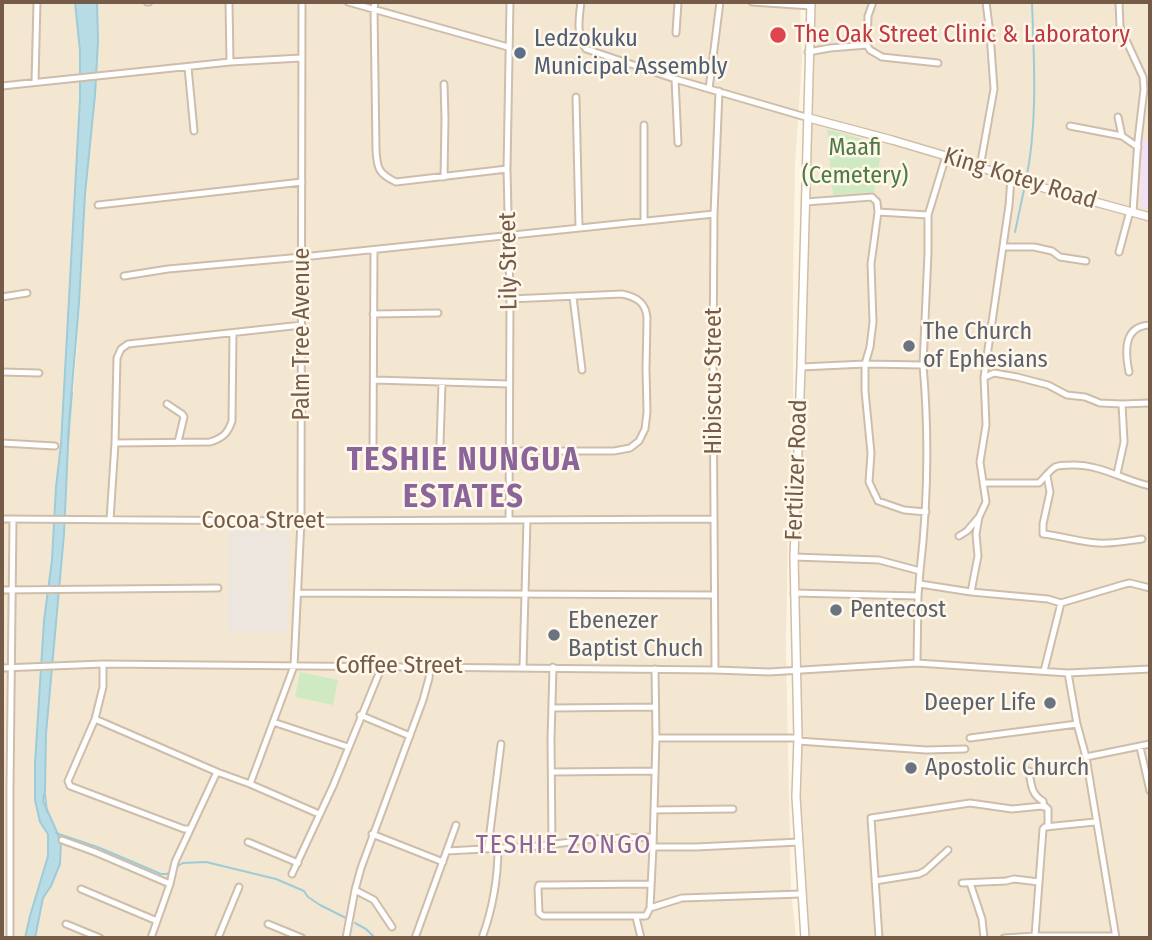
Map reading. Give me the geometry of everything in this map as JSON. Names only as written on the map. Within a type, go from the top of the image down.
[{"type":"street","points":[[36,82],[37,2]]},
{"type":"street","points":[[229,2],[230,62]]},
{"type":"street","name":"Palm Tree Avenue","points":[[250,784],[295,666],[301,521],[302,2]]},
{"type":"street","points":[[348,2],[374,5],[508,47]]},
{"type":"street","name":"Lily Street","points":[[509,520],[510,299],[507,169],[510,2]]},
{"type":"street","points":[[581,2],[580,34],[586,49],[675,79],[809,118]]},
{"type":"street","points":[[676,33],[678,2]]},
{"type":"street","points":[[709,89],[720,2]]},
{"type":"street","points":[[752,2],[811,4]]},
{"type":"street","points":[[873,2],[868,16],[867,45],[870,50],[882,57],[938,63]]},
{"type":"street","points":[[980,167],[994,89],[986,2]]},
{"type":"street","points":[[1119,2],[1120,27],[1143,77],[1144,89],[1132,212],[1119,252]]},
{"type":"street","name":"Fertilizer Road","points":[[805,938],[796,797],[798,740],[794,557],[802,367],[811,4]]},
{"type":"street","points":[[374,5],[377,167],[385,177],[396,182],[507,169]]},
{"type":"street","points":[[808,52],[867,45]]},
{"type":"street","points":[[2,86],[230,62],[302,58]]},
{"type":"street","points":[[188,67],[194,131]]},
{"type":"street","points":[[675,79],[678,143]]},
{"type":"street","points":[[444,85],[444,177]]},
{"type":"street","name":"Hibiscus Street","points":[[715,670],[714,214],[719,92]]},
{"type":"street","points":[[576,97],[579,228]]},
{"type":"street","points":[[1118,117],[1122,136]]},
{"type":"street","name":"King Kotey Road","points":[[809,118],[1150,217]]},
{"type":"street","points":[[644,125],[644,220]]},
{"type":"street","points":[[1070,126],[1122,136],[1138,147]]},
{"type":"street","points":[[917,663],[918,597],[925,538],[928,443],[923,365],[928,215],[946,156]]},
{"type":"street","points":[[971,592],[978,556],[976,534],[979,517],[986,502],[980,462],[986,425],[984,377],[1013,179]]},
{"type":"street","points":[[98,205],[302,182]]},
{"type":"street","points":[[806,202],[872,197],[877,202],[872,264],[872,337],[865,364],[871,453],[869,482],[878,500],[904,510],[926,512]]},
{"type":"street","points":[[878,212],[928,215]]},
{"type":"street","points":[[124,276],[179,268],[714,214]]},
{"type":"street","points":[[1003,247],[1034,247],[1052,251],[1060,257],[1086,261]]},
{"type":"street","points":[[373,447],[374,250]]},
{"type":"street","points":[[2,297],[27,293]]},
{"type":"street","points":[[508,451],[630,449],[639,441],[645,429],[647,412],[647,310],[642,302],[622,294],[510,299]]},
{"type":"street","points":[[573,297],[582,370]]},
{"type":"street","points":[[373,314],[438,313]]},
{"type":"street","points":[[110,520],[117,358],[121,349],[128,344],[302,325]]},
{"type":"street","points":[[1129,372],[1126,356],[1128,339],[1140,325],[1150,325]]},
{"type":"street","points":[[115,443],[210,442],[222,438],[232,421],[233,333]]},
{"type":"street","points":[[802,367],[923,365]]},
{"type":"street","points":[[2,372],[39,373]]},
{"type":"street","points":[[984,377],[994,373],[1017,377],[1048,384],[1068,396],[1085,397],[1100,403],[1150,402]]},
{"type":"street","points":[[374,380],[509,384]]},
{"type":"street","points":[[440,444],[442,383]]},
{"type":"street","points":[[167,404],[184,417],[178,442]]},
{"type":"street","points":[[1117,474],[1124,442],[1122,404]]},
{"type":"street","points":[[2,443],[55,446]]},
{"type":"street","points":[[983,483],[1039,483],[1055,467],[1084,464],[1150,486]]},
{"type":"street","points":[[1047,475],[1050,492],[1043,534],[1102,543],[1142,539]]},
{"type":"street","points":[[959,536],[979,517]]},
{"type":"street","points":[[2,519],[13,519],[10,938]]},
{"type":"street","name":"Cocoa Street","points":[[13,519],[714,519]]},
{"type":"street","points":[[523,667],[527,520]]},
{"type":"street","points":[[794,557],[880,560],[920,570]]},
{"type":"street","points":[[920,584],[1048,599],[1061,603],[1130,583],[1150,588]]},
{"type":"street","points":[[2,590],[219,588]]},
{"type":"street","points":[[298,593],[714,594]]},
{"type":"street","points":[[794,593],[918,597]]},
{"type":"street","points":[[1044,671],[1061,603]]},
{"type":"street","name":"Coffee Street","points":[[2,668],[103,664],[553,667],[769,672],[917,663],[1068,673],[1150,669]]},
{"type":"street","points":[[103,664],[102,697],[68,781],[70,786],[189,830]]},
{"type":"street","points":[[292,874],[333,786],[382,666]]},
{"type":"street","points":[[346,938],[355,890],[372,834],[427,687],[430,666]]},
{"type":"street","points":[[552,844],[553,667]]},
{"type":"street","points":[[651,884],[538,886],[538,913],[540,916],[646,916],[650,908],[653,847],[656,738],[654,669]]},
{"type":"street","points":[[1004,938],[1116,937],[1086,757],[1068,673]]},
{"type":"street","points":[[552,708],[655,707]]},
{"type":"street","points":[[360,715],[410,736]]},
{"type":"street","points":[[95,719],[319,814]]},
{"type":"street","points":[[273,722],[348,747]]},
{"type":"street","points":[[970,738],[1077,724]]},
{"type":"street","points":[[2,730],[11,730]]},
{"type":"street","points":[[656,738],[798,740],[926,750],[965,749]]},
{"type":"street","points":[[488,848],[500,744]]},
{"type":"street","points":[[1086,757],[1150,744]]},
{"type":"street","points":[[1140,747],[1150,791]]},
{"type":"street","points":[[552,772],[655,771]]},
{"type":"street","points":[[1028,771],[1037,798],[1043,801],[1044,807],[1048,809],[1048,827]]},
{"type":"street","points":[[151,938],[175,862],[217,772]]},
{"type":"street","points":[[2,788],[10,788]]},
{"type":"street","points":[[879,938],[871,818],[970,803],[1012,809],[1044,807]]},
{"type":"street","points":[[654,810],[733,809]]},
{"type":"street","points":[[1035,936],[1043,830],[1048,827],[1095,822]]},
{"type":"street","points":[[415,938],[456,825]]},
{"type":"street","points":[[372,834],[443,862]]},
{"type":"street","points":[[447,851],[653,837]]},
{"type":"street","points":[[62,840],[170,884]]},
{"type":"street","points":[[248,842],[298,863]]},
{"type":"street","points":[[653,847],[799,842]]},
{"type":"street","points":[[482,938],[496,890],[498,848]]},
{"type":"street","points":[[875,881],[919,874],[948,850]]},
{"type":"street","points":[[961,883],[1014,879],[1039,882]]},
{"type":"street","points":[[970,883],[982,919],[984,938]]},
{"type":"street","points":[[218,938],[239,887]]},
{"type":"street","points":[[81,889],[157,920]]},
{"type":"street","points":[[355,890],[374,900],[392,927]]},
{"type":"street","points":[[650,908],[682,898],[802,894]]},
{"type":"street","points":[[636,916],[641,938]]},
{"type":"street","points":[[268,923],[302,938]]},
{"type":"street","points":[[66,924],[100,938]]},
{"type":"shaded area","points":[[2,2],[75,2],[80,51],[80,99],[67,343],[35,763],[35,800],[40,822],[48,834],[48,856],[25,938],[2,938]]},
{"type":"shaded area","points":[[97,2],[800,2],[802,62],[795,164],[793,410],[786,650],[791,890],[796,938],[35,938],[43,898],[51,886],[58,832],[43,801],[46,734],[64,534],[65,483],[76,360],[85,194],[95,95]]},
{"type":"shaded area","points":[[814,2],[1150,2],[1150,938],[808,938],[799,800],[801,680],[797,593]]},
{"type":"shaded area","points":[[1142,140],[1150,141],[1150,210],[1141,206]]},
{"type":"shaded area","points":[[229,530],[289,531],[288,632],[227,633]]},
{"type":"green space","name":"Maafi (Cemetery)","points":[[827,129],[883,145],[874,192],[833,195]]},
{"type":"green space","points":[[300,672],[338,680],[333,705],[295,697]]},
{"type":"water","points":[[75,2],[97,2],[98,41],[69,423],[64,534],[46,734],[43,801],[61,841],[60,864],[43,898],[35,938],[25,938],[48,856],[48,834],[40,822],[35,800],[35,763],[44,621],[52,560],[61,444],[80,99],[80,51]]},
{"type":"waterway","points":[[1026,180],[1034,114],[1032,2]]},
{"type":"waterway","points":[[1015,232],[1025,185]]},
{"type":"waterway","points":[[68,442],[72,392]]},
{"type":"waterway","points":[[45,794],[47,812]]},
{"type":"waterway","points":[[56,833],[161,874],[171,871]]},
{"type":"waterway","points":[[176,867],[183,863],[206,862],[276,879],[304,891],[320,905],[346,918]]},
{"type":"waterway","points":[[355,923],[375,938]]},
{"type":"place","name":"The Oak Street Clinic & Laboratory","points":[[778,35]]},
{"type":"place","name":"Ledzokuku Municipal Assembly","points":[[520,53]]},
{"type":"place","name":"The Church of Ephesians","points":[[909,346]]},
{"type":"place","name":"Pentecost","points":[[836,610]]},
{"type":"place","name":"Ebenezer Baptist Chuch","points":[[554,635]]},
{"type":"place","name":"Deeper Life","points":[[1050,703]]},
{"type":"place","name":"Apostolic Church","points":[[911,768]]},
{"type":"district","name":"TESHIE NUNGUA ESTATES","points":[[464,480]]},
{"type":"district","name":"TESHIE ZONGO","points":[[564,846]]}]
